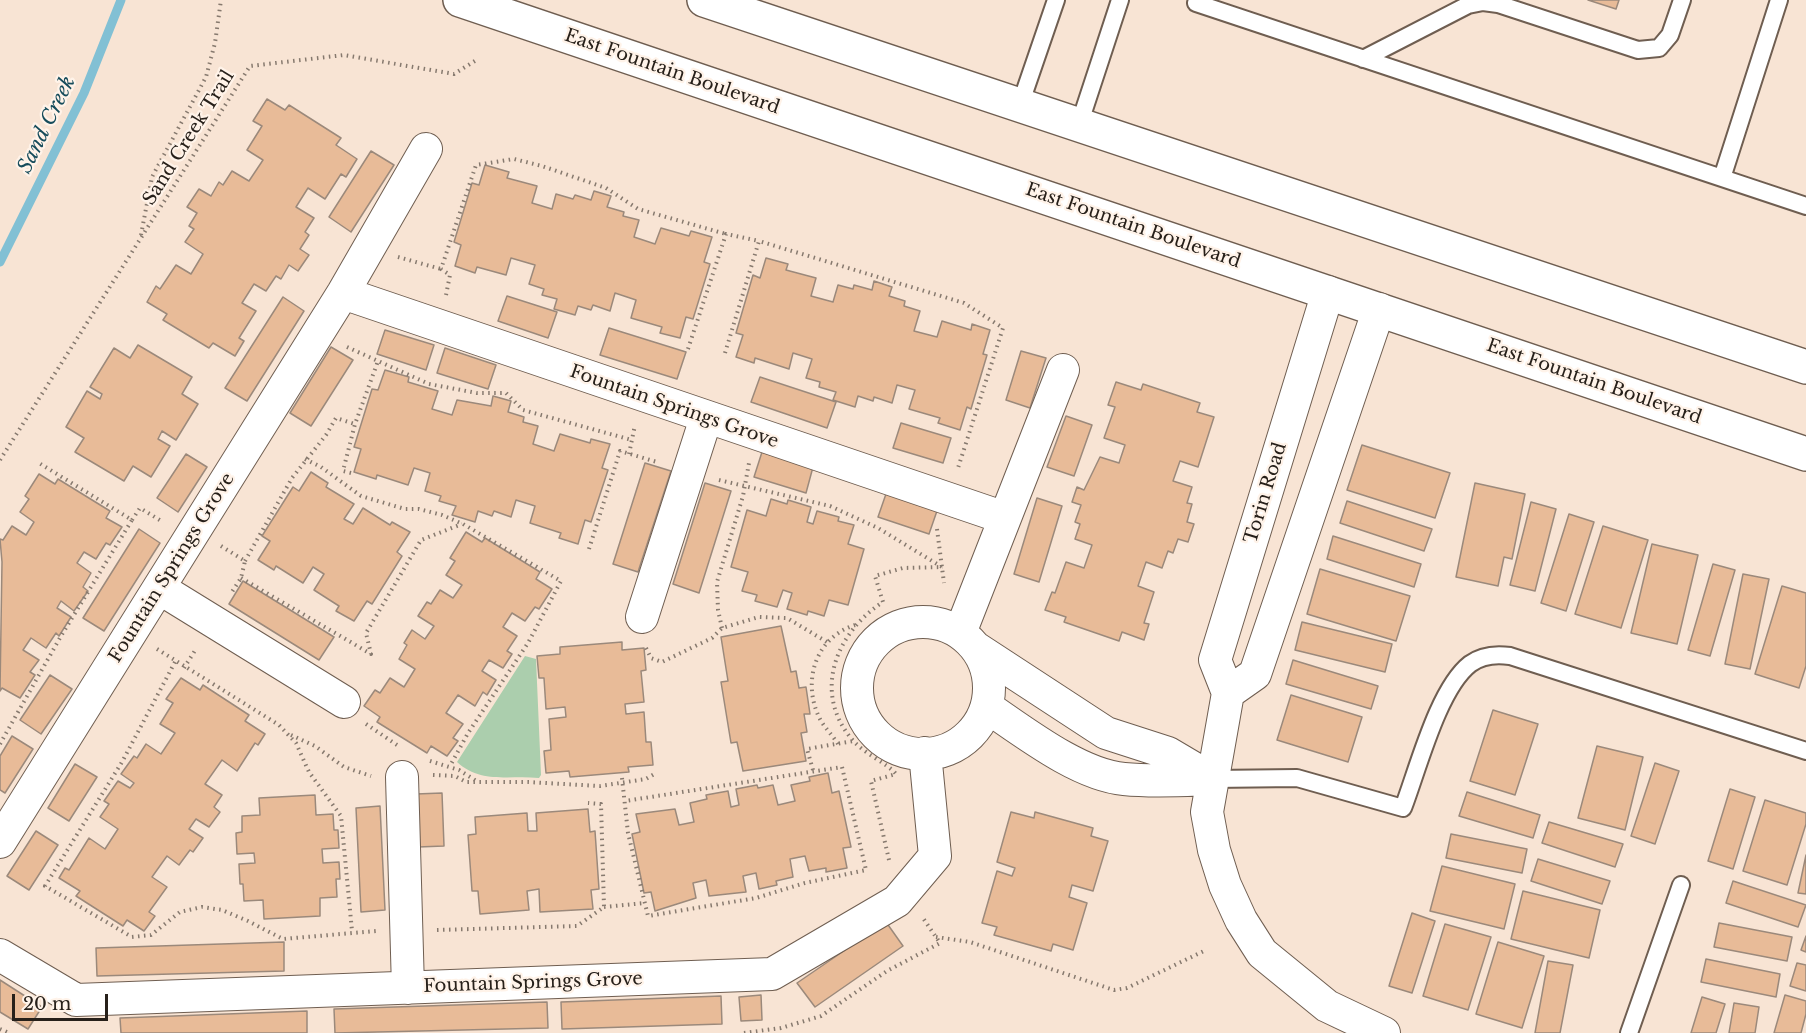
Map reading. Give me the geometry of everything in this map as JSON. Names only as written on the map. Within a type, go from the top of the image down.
[{"type":"highway","name":"East Fountain Boulevard","points":[[460,0],[1806,454]]},
{"type":"highway","points":[[704,0],[1806,367]]},
{"type":"street","name":"Fountain Springs Grove","points":[[0,842],[321,329],[426,149]]},
{"type":"street","name":"Torin Road","points":[[1228,693],[1215,660],[1328,292]]},
{"type":"street","name":"Fountain Springs Grove","points":[[343,293],[1005,518]]},
{"type":"street","points":[[1379,309],[1255,674],[1228,693],[1207,812],[1214,850],[1225,885],[1241,920],[1262,953],[1327,1006],[1384,1033]]},
{"type":"street","points":[[960,635],[1063,370]]},
{"type":"street","points":[[642,617],[706,418]]},
{"type":"street","points":[[159,588],[344,702]]},
{"type":"street","points":[[960,635],[986,668],[989,684],[987,707],[967,737],[955,746],[925,753],[896,748],[872,731],[858,698],[856,677],[861,661],[872,645],[885,634],[906,624],[922,621],[960,635],[1077,716],[1106,733],[1168,753],[1212,779]]},
{"type":"street","points":[[987,707],[1059,753],[1101,773],[1123,779],[1212,779]]},
{"type":"street","points":[[1059,753],[1077,716]]},
{"type":"street","name":"Fountain Springs Grove","points":[[0,955],[76,1000],[772,974],[900,898],[935,856],[925,753]]},
{"type":"street","points":[[402,777],[408,988]]},
{"type":"lane","points":[[1020,105],[1056,0]]},
{"type":"lane","points":[[1079,125],[1120,0]]},
{"type":"lane","points":[[1197,0],[1196,3],[1806,206]]},
{"type":"lane","points":[[1363,59],[1468,5],[1483,2],[1498,4],[1638,50],[1659,48],[1670,35],[1682,0]]},
{"type":"lane","points":[[1722,178],[1779,0]]},
{"type":"lane","points":[[1212,779],[1297,778],[1403,808],[1446,693],[1472,663],[1497,655],[1510,656],[1806,751]]},
{"type":"lane","points":[[1629,1033],[1682,885]]},
{"type":"path","name":"Sand Creek Trail","points":[[141,239],[152,177],[206,77],[215,43],[221,0]]},
{"type":"path","name":"Sand Creek Trail","points":[[0,460],[250,66],[344,55],[454,74],[478,59]]},
{"type":"path","points":[[441,269],[476,165],[514,159],[606,188],[638,209],[759,242],[964,303],[1003,328],[958,468],[945,498],[936,534],[942,551],[943,567],[960,635]]},
{"type":"path","points":[[688,349],[726,234]]},
{"type":"path","points":[[725,353],[759,242]]},
{"type":"path","points":[[367,252],[390,255],[441,269],[450,275],[439,326]]},
{"type":"path","points":[[321,329],[353,350],[378,362],[401,369],[429,384],[477,393],[506,393],[523,410],[632,440]]},
{"type":"path","points":[[351,473],[343,471],[355,424],[378,362]]},
{"type":"path","points":[[245,561],[262,527],[305,459],[326,435],[336,418],[355,424]]},
{"type":"path","points":[[722,628],[718,610],[717,582],[745,485],[754,434]]},
{"type":"path","points":[[589,549],[620,451],[689,472],[830,506],[860,519],[943,567]]},
{"type":"path","points":[[305,459],[321,466],[361,496],[405,509],[419,509],[442,515],[463,524],[561,581],[528,643],[468,733],[450,766]]},
{"type":"path","points":[[0,744],[61,636],[132,520],[39,463]]},
{"type":"path","points":[[241,578],[371,654],[366,633],[421,540],[463,524]]},
{"type":"path","points":[[900,898],[890,867],[871,781],[896,774],[866,753],[854,741],[838,718],[832,691],[832,671],[839,646],[868,612],[883,602],[875,576],[903,568],[943,567]]},
{"type":"path","points":[[642,617],[645,647],[651,658],[662,662],[712,638],[722,628],[772,615],[787,618],[827,642]]},
{"type":"path","points":[[838,744],[821,721],[813,700],[812,671],[818,655],[827,642],[843,629],[856,625]]},
{"type":"path","points":[[132,631],[175,662],[279,725],[289,734],[315,746],[344,767],[367,776],[455,776],[466,782],[478,783],[528,782],[600,786],[646,779],[656,773]]},
{"type":"path","points":[[175,662],[122,762],[45,886],[132,938],[152,935],[180,912],[202,907],[231,914],[283,939],[352,931],[577,926],[604,907],[645,903]]},
{"type":"path","points":[[289,734],[309,772],[341,816],[352,931]]},
{"type":"path","points":[[813,770],[807,749],[854,741]]},
{"type":"path","points":[[625,801],[842,766],[869,883],[900,898],[918,911],[940,943],[887,971],[821,1016],[781,1028],[744,1033]]},
{"type":"path","points":[[622,778],[628,833],[648,916],[756,898],[805,883],[866,870]]},
{"type":"path","points":[[588,803],[601,804],[604,907]]},
{"type":"path","points":[[936,937],[970,942],[1114,990],[1127,988],[1206,950]]},
{"type":"path","points":[[0,1029],[9,1033]]},
{"type":"green space","points":[[525,656],[536,659],[541,775],[539,778],[496,777],[466,769],[457,762]]},
{"type":"building","points":[[1588,0],[1619,0],[1616,9]]},
{"type":"building","points":[[267,99],[285,110],[289,105],[341,138],[336,145],[357,159],[346,177],[341,174],[325,199],[308,188],[296,207],[314,218],[305,232],[309,235],[300,249],[309,255],[298,271],[289,265],[281,279],[276,276],[266,291],[254,284],[242,303],[256,311],[239,338],[244,341],[235,356],[213,343],[209,348],[163,320],[167,314],[147,302],[156,286],[160,289],[176,265],[191,274],[203,254],[185,242],[194,229],[189,226],[197,213],[187,207],[199,189],[211,196],[219,182],[223,185],[232,171],[249,181],[263,160],[247,150],[262,126],[253,121]]},
{"type":"building","points":[[371,151],[394,165],[351,232],[329,217]]},
{"type":"building","points":[[485,165],[509,172],[507,178],[537,186],[532,203],[552,209],[556,194],[573,199],[575,195],[591,200],[594,191],[611,196],[607,207],[624,212],[623,216],[639,220],[634,237],[655,244],[661,228],[689,236],[691,231],[712,237],[704,262],[710,264],[693,319],[686,317],[680,338],[660,333],[662,327],[631,318],[636,300],[615,293],[610,311],[593,305],[591,310],[578,306],[575,315],[554,309],[557,299],[542,295],[544,289],[529,284],[535,265],[511,258],[506,275],[477,267],[475,273],[455,266],[461,245],[454,242],[472,183],[479,185]]},
{"type":"building","points":[[766,258],[788,264],[786,270],[816,278],[811,296],[833,302],[838,285],[853,289],[854,285],[872,290],[874,281],[892,287],[889,296],[905,301],[904,306],[920,311],[914,331],[937,337],[942,321],[971,330],[972,324],[990,330],[983,354],[987,355],[971,409],[967,407],[960,430],[938,423],[940,418],[909,409],[915,390],[897,385],[892,403],[874,397],[873,401],[858,396],[855,407],[833,400],[836,392],[819,387],[820,382],[806,378],[812,359],[793,353],[789,369],[755,358],[754,363],[736,357],[743,335],[736,333],[753,275],[760,278]]},
{"type":"building","points":[[507,296],[557,312],[548,338],[498,321]]},
{"type":"building","points":[[283,297],[304,311],[247,401],[225,388]]},
{"type":"building","points":[[609,328],[686,352],[677,379],[600,355]]},
{"type":"building","points":[[385,330],[434,345],[426,370],[377,354]]},
{"type":"building","points":[[138,345],[192,377],[182,394],[198,404],[176,440],[162,431],[158,439],[170,446],[151,477],[133,466],[124,481],[75,452],[84,438],[66,427],[87,391],[100,399],[102,394],[90,387],[114,348],[130,358]]},
{"type":"building","points":[[331,347],[353,360],[311,426],[290,413]]},
{"type":"building","points":[[445,348],[496,365],[488,389],[437,373]]},
{"type":"building","points":[[1021,351],[1046,358],[1030,408],[1006,400]]},
{"type":"building","points":[[385,370],[409,377],[408,382],[438,391],[432,409],[452,415],[457,400],[491,406],[493,396],[511,401],[508,412],[524,417],[523,422],[538,426],[533,444],[554,451],[560,434],[590,443],[591,439],[610,444],[602,468],[608,470],[591,522],[585,520],[578,544],[559,538],[561,533],[530,523],[535,506],[516,500],[511,517],[494,511],[492,516],[478,511],[475,522],[452,515],[456,506],[439,501],[441,496],[425,491],[430,473],[414,468],[408,485],[377,475],[376,479],[354,472],[361,449],[354,447],[372,389],[378,390]]},
{"type":"building","points":[[760,377],[836,402],[827,428],[751,402]]},
{"type":"building","points":[[1116,382],[1141,390],[1143,384],[1200,403],[1197,412],[1214,417],[1198,467],[1180,461],[1173,481],[1192,487],[1187,503],[1192,504],[1187,522],[1194,524],[1188,542],[1178,539],[1173,553],[1168,551],[1162,568],[1146,562],[1138,586],[1154,592],[1144,623],[1149,624],[1144,640],[1122,632],[1119,641],[1064,622],[1066,617],[1045,610],[1052,592],[1055,593],[1066,562],[1084,568],[1092,545],[1075,539],[1080,524],[1075,522],[1081,505],[1072,502],[1077,487],[1084,490],[1100,457],[1119,463],[1125,445],[1104,438],[1115,407],[1108,405]]},
{"type":"building","points":[[1066,416],[1092,425],[1074,476],[1047,467]]},
{"type":"building","points":[[901,423],[951,438],[943,463],[893,448]]},
{"type":"building","points":[[1362,445],[1450,473],[1435,518],[1347,490]]},
{"type":"building","points":[[762,452],[813,467],[806,493],[754,477]]},
{"type":"building","points":[[186,454],[207,467],[178,512],[157,498]]},
{"type":"building","points":[[645,463],[671,471],[638,572],[613,564]]},
{"type":"building","points":[[311,472],[328,483],[326,487],[354,504],[344,519],[353,524],[363,508],[390,525],[392,522],[410,532],[397,552],[402,556],[372,604],[367,601],[354,621],[336,611],[339,606],[314,590],[324,574],[313,567],[303,583],[276,566],[274,570],[258,560],[270,541],[262,536],[293,487],[299,491]]},
{"type":"building","points":[[39,474],[55,484],[58,479],[110,511],[106,518],[122,527],[110,545],[106,543],[96,559],[84,552],[77,563],[91,573],[83,587],[88,591],[74,611],[61,601],[57,608],[71,617],[59,636],[56,633],[46,648],[31,638],[23,650],[39,660],[30,672],[35,675],[20,698],[2,688],[0,691],[2,562],[0,539],[3,540],[12,526],[26,535],[34,522],[20,512],[29,499],[25,496]]},
{"type":"building","points":[[705,483],[731,491],[699,593],[673,584]]},
{"type":"building","points":[[1475,483],[1525,494],[1512,559],[1504,557],[1498,586],[1456,577]]},
{"type":"building","points":[[887,491],[938,508],[929,534],[878,517]]},
{"type":"building","points":[[1037,498],[1062,506],[1039,582],[1014,574]]},
{"type":"building","points":[[771,499],[787,504],[788,500],[811,507],[807,522],[813,524],[817,511],[839,517],[838,521],[854,525],[848,544],[864,549],[848,605],[829,600],[824,616],[808,611],[807,615],[787,609],[792,593],[783,590],[777,607],[755,601],[757,595],[742,591],[748,572],[731,567],[747,510],[766,516]]},
{"type":"building","points":[[1347,501],[1432,529],[1424,551],[1340,523]]},
{"type":"building","points":[[1531,502],[1556,509],[1535,591],[1510,585]]},
{"type":"building","points":[[1569,514],[1594,522],[1566,611],[1541,603]]},
{"type":"building","points":[[1603,526],[1648,540],[1621,628],[1575,614]]},
{"type":"building","points":[[139,529],[160,543],[104,631],[83,618]]},
{"type":"building","points":[[466,532],[482,542],[485,538],[540,572],[536,579],[552,589],[539,609],[535,607],[525,621],[512,613],[503,627],[517,636],[507,651],[512,654],[503,668],[489,660],[482,671],[496,680],[487,695],[483,692],[475,706],[458,695],[446,713],[463,724],[453,738],[458,741],[447,756],[431,746],[427,753],[377,722],[380,717],[364,706],[375,690],[380,693],[390,678],[404,687],[415,669],[399,659],[407,645],[404,643],[412,630],[425,639],[434,626],[418,616],[427,602],[431,604],[440,590],[453,598],[462,585],[446,575],[455,561],[450,558]]},
{"type":"building","points":[[1333,536],[1421,564],[1414,587],[1327,559]]},
{"type":"building","points":[[1652,544],[1698,555],[1677,644],[1631,633]]},
{"type":"building","points":[[1713,564],[1735,570],[1710,656],[1688,650]]},
{"type":"building","points":[[1320,569],[1410,596],[1396,641],[1307,614]]},
{"type":"building","points":[[1743,574],[1769,579],[1750,669],[1725,664]]},
{"type":"building","points":[[243,581],[334,637],[319,660],[229,604]]},
{"type":"building","points":[[1782,586],[1806,593],[1806,666],[1799,688],[1755,674]]},
{"type":"building","points":[[1302,622],[1392,644],[1385,672],[1295,650]]},
{"type":"building","points":[[781,626],[791,672],[796,671],[799,688],[806,687],[810,714],[804,714],[807,732],[801,733],[806,761],[743,771],[737,742],[731,743],[721,682],[728,681],[721,637]]},
{"type":"building","points":[[622,642],[622,650],[644,648],[646,670],[641,671],[644,702],[625,704],[626,714],[644,712],[646,742],[651,742],[653,765],[628,767],[629,772],[570,777],[569,771],[546,773],[544,751],[551,750],[549,719],[566,717],[565,707],[546,709],[544,678],[539,678],[537,656],[560,654],[560,647]]},
{"type":"building","points":[[1293,660],[1378,686],[1371,709],[1286,684]]},
{"type":"building","points":[[50,675],[72,689],[41,734],[20,720]]},
{"type":"building","points":[[181,678],[200,690],[203,685],[249,715],[245,721],[265,734],[258,745],[255,743],[237,771],[222,760],[205,784],[222,795],[214,807],[220,812],[209,827],[196,819],[189,829],[203,838],[193,852],[190,850],[179,865],[167,856],[152,877],[167,887],[149,912],[155,916],[144,931],[127,920],[123,926],[76,896],[80,891],[59,878],[65,868],[69,870],[89,838],[105,849],[118,829],[100,817],[109,804],[104,801],[118,781],[130,788],[134,783],[121,774],[134,756],[137,758],[146,744],[161,754],[175,733],[160,724],[173,703],[166,699]]},
{"type":"building","points":[[1291,695],[1362,717],[1348,762],[1277,740]]},
{"type":"building","points":[[1493,710],[1538,724],[1515,795],[1470,781]]},
{"type":"building","points":[[12,736],[33,749],[5,793],[0,790],[0,756]]},
{"type":"building","points":[[1597,746],[1643,757],[1625,830],[1578,818]]},
{"type":"building","points":[[1655,763],[1679,771],[1655,844],[1631,836]]},
{"type":"building","points":[[75,764],[97,777],[69,821],[48,808]]},
{"type":"building","points":[[828,773],[832,793],[839,791],[851,847],[843,848],[847,868],[826,872],[826,868],[809,871],[805,856],[790,859],[793,877],[776,881],[777,885],[759,889],[756,873],[743,876],[746,892],[709,896],[706,880],[693,883],[696,898],[655,911],[651,892],[644,893],[632,834],[640,832],[636,814],[675,809],[679,825],[694,822],[690,803],[707,799],[706,795],[728,791],[731,807],[739,805],[736,789],[757,785],[758,788],[773,785],[778,805],[795,801],[791,785],[810,781],[809,777]]},
{"type":"building","points":[[1730,789],[1755,797],[1733,869],[1708,861]]},
{"type":"building","points":[[1467,792],[1540,815],[1533,838],[1459,816]]},
{"type":"building","points":[[442,793],[444,846],[418,847],[416,794]]},
{"type":"building","points":[[315,795],[316,815],[333,814],[334,830],[338,830],[339,848],[322,849],[323,863],[339,862],[340,879],[336,879],[337,897],[320,898],[320,916],[264,919],[263,900],[244,901],[243,884],[240,884],[239,864],[255,863],[254,853],[237,854],[236,833],[242,832],[242,816],[260,815],[259,798]]},
{"type":"building","points":[[1765,800],[1806,813],[1806,824],[1787,885],[1743,871]]},
{"type":"building","points":[[380,806],[385,910],[361,912],[356,808]]},
{"type":"building","points":[[588,809],[590,832],[595,831],[599,889],[591,890],[593,909],[540,912],[539,889],[527,891],[529,910],[480,914],[478,891],[472,891],[468,835],[476,834],[475,817],[527,813],[528,831],[537,831],[536,813]]},
{"type":"building","points":[[1011,812],[1034,818],[1035,812],[1093,828],[1091,836],[1108,841],[1093,891],[1072,885],[1069,897],[1087,903],[1073,950],[1053,944],[1051,951],[994,935],[997,927],[982,923],[997,871],[1012,876],[1015,868],[997,862]]},
{"type":"building","points":[[1549,822],[1623,844],[1615,867],[1542,843]]},
{"type":"building","points":[[36,831],[58,845],[29,890],[7,876]]},
{"type":"building","points":[[1451,834],[1527,849],[1522,873],[1446,858]]},
{"type":"building","points":[[1806,855],[1806,894],[1798,893]]},
{"type":"building","points":[[1538,859],[1610,881],[1602,904],[1531,881]]},
{"type":"building","points":[[1442,866],[1515,884],[1504,929],[1430,911]]},
{"type":"building","points":[[1733,881],[1806,905],[1798,927],[1726,903]]},
{"type":"building","points":[[1523,891],[1600,910],[1589,958],[1511,939]]},
{"type":"building","points":[[1412,913],[1435,921],[1412,993],[1389,986]]},
{"type":"building","points":[[886,922],[903,946],[815,1007],[797,983]]},
{"type":"building","points":[[1719,923],[1792,937],[1787,961],[1714,947]]},
{"type":"building","points":[[1445,924],[1491,937],[1468,1010],[1423,996]]},
{"type":"building","points":[[1806,936],[1806,952],[1801,950]]},
{"type":"building","points":[[284,942],[284,971],[97,976],[96,948]]},
{"type":"building","points":[[1498,942],[1544,956],[1522,1028],[1476,1014]]},
{"type":"building","points":[[1706,959],[1780,974],[1776,997],[1701,982]]},
{"type":"building","points":[[1548,961],[1573,965],[1560,1033],[1535,1033]]},
{"type":"building","points":[[1797,963],[1806,965],[1806,991],[1790,986]]},
{"type":"building","points":[[0,980],[42,1007],[28,1029],[0,1012]]},
{"type":"building","points":[[761,995],[762,1020],[741,1021],[739,997]]},
{"type":"building","points":[[1785,995],[1806,1001],[1806,1014],[1801,1033],[1774,1033]]},
{"type":"building","points":[[721,996],[722,1024],[562,1029],[561,1002]]},
{"type":"building","points":[[1702,997],[1725,1004],[1716,1033],[1691,1033]]},
{"type":"building","points":[[547,1002],[548,1028],[335,1033],[334,1009]]},
{"type":"building","points":[[1734,1003],[1759,1007],[1755,1033],[1729,1033]]},
{"type":"building","points":[[307,1011],[307,1033],[121,1033],[120,1018]]},
{"type":"waterway","name":"Sand Creek","points":[[0,262],[84,93],[121,0]]}]
